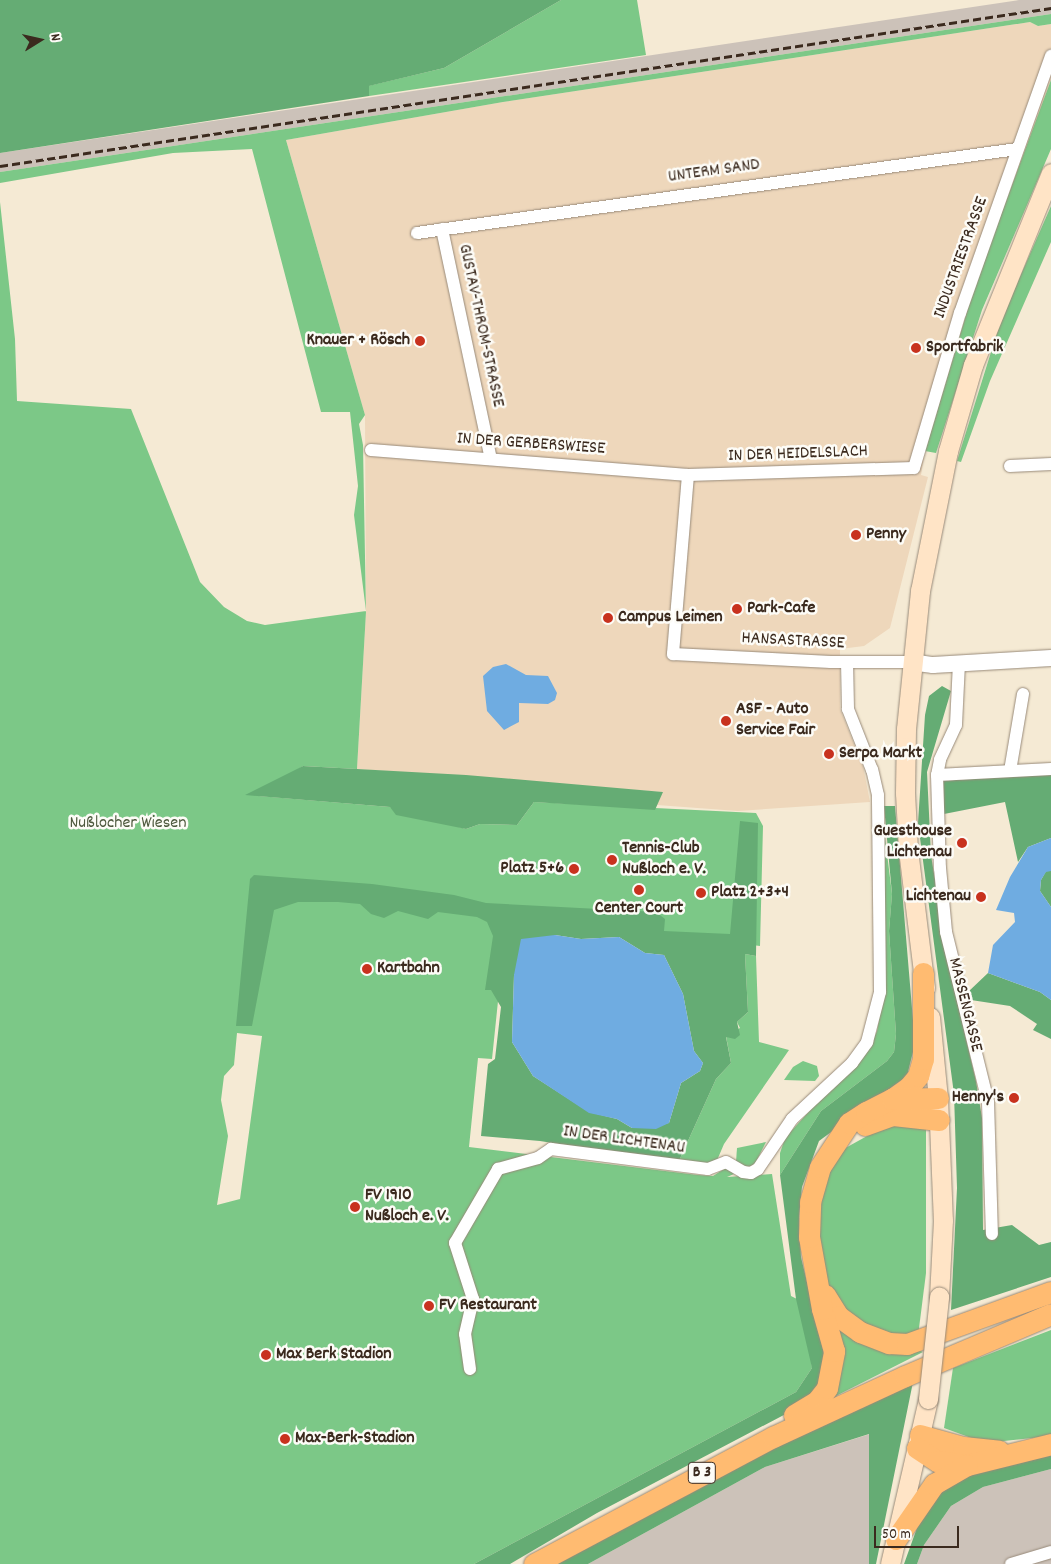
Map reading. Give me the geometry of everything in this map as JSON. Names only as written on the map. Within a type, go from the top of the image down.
[{"type":"highway","points":[[773,1437],[789,1418],[817,1402],[826,1388],[831,1374],[834,1351],[814,1269],[809,1238],[810,1202],[820,1167],[849,1123],[892,1099],[908,1088],[918,1076],[923,1059],[923,973]]},
{"type":"highway","points":[[892,1099],[938,1098]]},
{"type":"highway","points":[[838,1138],[893,1115],[939,1120]]},
{"type":"highway","points":[[814,1269],[838,1316],[866,1335],[889,1343],[919,1342],[1051,1292]]},
{"type":"highway","name":"B 3","points":[[534,1564],[773,1437],[905,1376],[1051,1314]]},
{"type":"highway","points":[[919,1442],[970,1449],[1017,1452]]},
{"type":"highway","points":[[919,1442],[937,1460],[967,1465]]},
{"type":"highway","points":[[896,1538],[934,1484],[967,1465],[1051,1444]]},
{"type":"main road","points":[[890,1564],[928,1399],[940,1297],[943,1220],[938,1098],[908,850],[905,793],[911,662],[926,550],[948,450],[994,307],[1051,173]]},
{"type":"street","name":"INDUSTRIESTRASSE","points":[[909,470],[918,462],[960,313],[1051,56]]},
{"type":"street","name":"UNTERM SAND","points":[[417,233],[1017,149]]},
{"type":"street","name":"GUSTAV-THROM-STRASSE","points":[[442,229],[492,459]]},
{"type":"street","name":"IN DER GERBERSWIESE","points":[[371,450],[688,475]]},
{"type":"street","points":[[1010,466],[1051,464]]},
{"type":"street","name":"IN DER HEIDELSLACH","points":[[688,475],[909,470]]},
{"type":"street","name":"HANSASTRASSE","points":[[688,475],[672,654],[847,663],[911,662]]},
{"type":"street","points":[[911,662],[959,663],[1051,658]]},
{"type":"street","name":"IN DER LICHTENAU","points":[[470,1368],[465,1334],[473,1299],[455,1243],[498,1169],[538,1158],[551,1149],[708,1169],[726,1162],[743,1172],[751,1173],[758,1169],[801,1108],[852,1063],[867,1042],[880,992],[878,795],[872,770],[848,709],[847,663]]},
{"type":"street","name":"MASSENGASSE","points":[[959,663],[956,725],[940,760],[937,775],[945,929],[988,1102],[992,1234]]},
{"type":"street","points":[[1010,771],[1023,694]]},
{"type":"street","points":[[937,775],[1051,768]]},
{"type":"street","points":[[1011,1564],[1051,1552]]},
{"type":"shaded area","points":[[1019,0],[1051,0],[1051,14],[0,172],[0,153]]},
{"type":"shaded area","points":[[1030,22],[1038,26],[1051,24],[1051,80],[925,451],[921,475],[928,477],[890,628],[864,646],[840,649],[840,709],[863,766],[870,802],[738,811],[657,805],[662,792],[357,769],[366,612],[365,415],[286,140],[503,102]]},
{"type":"shaded area","points":[[870,1434],[869,1564],[588,1564],[765,1467]]},
{"type":"shaded area","points":[[1051,1469],[1051,1564],[917,1564],[924,1545],[951,1506],[983,1487]]},
{"type":"green space","points":[[0,0],[561,0],[444,68],[369,86],[369,96],[0,153]]},
{"type":"green space","points":[[561,0],[637,0],[646,55],[369,96],[368,86],[444,68]]},
{"type":"green space","points":[[1051,14],[1051,24],[1038,26],[1030,22],[503,102],[286,140],[365,415],[359,424],[363,445],[366,611],[354,515],[358,486],[350,412],[321,412],[252,149],[173,153],[0,183],[0,172]]},
{"type":"green space","points":[[1051,80],[1051,149],[982,310],[936,453],[925,451],[976,282]]},
{"type":"green space","name":"Nußlocher Wiesen","points":[[0,202],[15,339],[17,401],[131,409],[200,582],[224,607],[247,621],[265,625],[366,611],[357,769],[303,766],[259,796],[390,807],[466,829],[480,824],[517,825],[534,802],[756,813],[763,826],[760,946],[654,932],[508,905],[492,1059],[478,1058],[469,1147],[698,1175],[713,1176],[724,1169],[732,1169],[734,1174],[727,1177],[772,1174],[791,1296],[797,1299],[811,1355],[812,1368],[796,1392],[474,1564],[0,1564]],"holes":[[[237,1033],[262,1036],[240,1199],[217,1205],[228,1136],[221,1100],[224,1076],[234,1065]]]},
{"type":"green space","points":[[1051,206],[1051,242],[990,381],[961,462],[957,461],[1001,320]]},
{"type":"green space","points":[[942,686],[951,691],[927,772],[931,855],[949,967],[976,1081],[982,1118],[983,1230],[1012,1225],[1039,1245],[1051,1242],[1051,1277],[951,1310],[957,1188],[954,1094],[918,823],[925,715],[929,696]]},
{"type":"green space","points":[[303,766],[466,775],[663,792],[655,810],[534,802],[517,825],[480,824],[466,829],[396,815],[390,807],[245,795]]},
{"type":"green space","points":[[1051,772],[1051,838],[1028,847],[1018,862],[1005,802],[944,814],[943,781]]},
{"type":"green space","points":[[884,806],[895,806],[915,1044],[907,1076],[819,1141],[802,1187],[799,1217],[801,1257],[826,1362],[820,1387],[799,1407],[597,1513],[510,1564],[474,1564],[796,1392],[812,1368],[796,1299],[780,1175],[821,1111],[887,1061],[894,1052],[896,1034],[889,931],[892,894]]},
{"type":"green space","points":[[740,821],[758,823],[756,956],[745,954],[748,1012],[737,1022],[740,1035],[735,1039],[726,1037],[731,1063],[716,1079],[678,1163],[540,1141],[481,1136],[488,1064],[495,1059],[501,1007],[491,990],[485,990],[493,936],[487,922],[477,917],[438,912],[428,919],[398,911],[384,918],[371,914],[360,904],[338,902],[298,902],[274,910],[252,1026],[236,1026],[250,879],[254,875],[372,884],[454,895],[486,903],[656,912],[665,919],[664,931],[730,934]],"holes":[[[555,935],[581,939],[619,937],[645,953],[664,955],[683,994],[694,1051],[703,1063],[700,1071],[681,1083],[669,1123],[632,1128],[617,1119],[589,1112],[533,1076],[512,1042],[514,975]]]},
{"type":"green space","points":[[885,837],[892,894],[889,931],[896,1034],[894,1052],[887,1061],[821,1111],[780,1175],[780,1153],[785,1138],[872,1042],[877,1031],[884,992]]},
{"type":"green space","points":[[1046,871],[1051,871],[1051,907],[1040,891],[1041,880]]},
{"type":"green space","points":[[745,954],[756,956],[759,1042],[789,1050],[724,1144],[715,1165],[678,1163],[716,1079],[731,1063],[726,1036],[740,1028],[737,1022],[748,1012]]},
{"type":"green space","points":[[988,973],[1040,992],[1051,1000],[1051,1039],[1033,1030],[1037,1024],[1010,1006],[971,1000],[968,992]]},
{"type":"green space","points":[[803,1061],[817,1066],[819,1076],[815,1081],[784,1080],[793,1067]]},
{"type":"green space","points":[[887,1125],[926,1126],[926,1273],[918,1336],[896,1336],[868,1329],[845,1312],[825,1279],[816,1230],[822,1183],[840,1151]]},
{"type":"green space","points":[[766,1142],[755,1164],[747,1168],[736,1162],[737,1148]]},
{"type":"green space","points":[[830,1312],[915,1348],[923,1352],[826,1401]]},
{"type":"green space","points":[[1051,1330],[1051,1436],[985,1443],[944,1428],[953,1368]]},
{"type":"green space","points":[[913,1382],[876,1564],[869,1564],[869,1434],[765,1467],[588,1564],[552,1564],[758,1455]]},
{"type":"green space","points":[[1051,1450],[1051,1469],[983,1487],[951,1506],[924,1545],[917,1564],[904,1564],[922,1514],[937,1495],[963,1475]]},
{"type":"water","points":[[506,664],[526,675],[548,676],[557,693],[555,700],[548,704],[519,703],[519,722],[504,730],[487,711],[483,676],[493,667]]},
{"type":"water","points":[[1051,838],[1051,871],[1046,872],[1041,880],[1040,891],[1051,907],[1051,1000],[1040,992],[988,973],[993,945],[1015,922],[1014,913],[996,910],[1010,877],[1028,847]]},
{"type":"water","points":[[555,935],[581,939],[619,937],[645,953],[664,955],[683,994],[694,1051],[703,1063],[700,1071],[681,1083],[669,1123],[656,1129],[632,1128],[617,1119],[589,1113],[533,1076],[512,1042],[514,975],[521,939]]},
{"type":"railway","points":[[0,166],[1051,8]]},
{"type":"place","name":"Knauer + Rösch","points":[[420,341]]},
{"type":"place","name":"Sportfabrik","points":[[916,348]]},
{"type":"place","name":"Penny","points":[[856,535]]},
{"type":"place","name":"Park-Cafe","points":[[737,609]]},
{"type":"place","name":"Campus Leimen","points":[[608,618]]},
{"type":"place","name":"ASF - Auto Service Fair","points":[[726,721]]},
{"type":"place","name":"Serpa Markt","points":[[829,754]]},
{"type":"place","name":"Guesthouse Lichtenau","points":[[962,843]]},
{"type":"place","name":"Tennis-Club Nußloch e. V.","points":[[612,860]]},
{"type":"place","name":"Platz 5+6","points":[[574,869]]},
{"type":"place","name":"Center Court","points":[[639,890]]},
{"type":"place","name":"Platz 2+3+4","points":[[701,893]]},
{"type":"place","name":"Lichtenau","points":[[981,897]]},
{"type":"place","name":"Kartbahn","points":[[367,969]]},
{"type":"place","name":"Henny's","points":[[1014,1098]]},
{"type":"place","name":"FV 1910 Nußloch e. V.","points":[[355,1207]]},
{"type":"place","name":"FV Restaurant","points":[[429,1306]]},
{"type":"place","name":"Max Berk Stadion","points":[[266,1355]]},
{"type":"place","name":"Max-Berk-Stadion","points":[[285,1439]]}]
